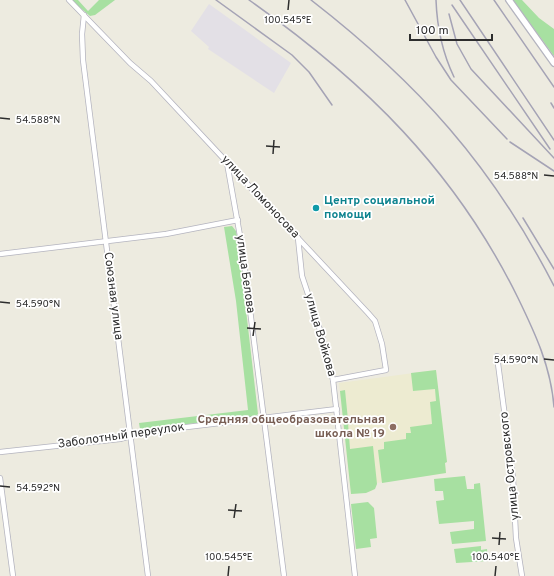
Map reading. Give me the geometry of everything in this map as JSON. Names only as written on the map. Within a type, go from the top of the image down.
[{"type":"street","name":"улица Ломоносова","points":[[69,0],[130,63],[151,81],[373,319],[382,344],[386,370],[333,380]]},
{"type":"street","points":[[509,0],[554,63]]},
{"type":"street","name":"Союзная улица","points":[[84,15],[82,34],[83,55],[132,436],[148,576]]},
{"type":"street","name":"улица Белова","points":[[227,163],[238,220],[284,576]]},
{"type":"street","points":[[0,254],[166,234],[238,220]]},
{"type":"street","name":"улица Войкова","points":[[298,238],[302,276],[322,336],[333,380],[355,576]]},
{"type":"street","name":"улица Островского","points":[[497,356],[513,478],[516,533],[522,576]]},
{"type":"street","name":"Заболотный переулок","points":[[0,452],[120,439],[145,432],[337,409]]},
{"type":"street","points":[[0,478],[13,576]]},
{"type":"shaded area","points":[[209,4],[291,63],[274,93],[208,49],[209,47],[191,31]]},
{"type":"shaded area","name":"Средняя общеобразовательная школа № 19","points":[[436,370],[447,462],[445,463],[446,473],[377,483],[372,491],[351,494],[339,383]]},
{"type":"green space","points":[[71,0],[78,0],[88,11],[99,0],[115,0],[95,15],[90,16]]},
{"type":"green space","points":[[513,0],[522,0],[539,18],[554,29],[554,56]]},
{"type":"green space","points":[[232,226],[236,231],[239,249],[258,414],[255,417],[140,429],[139,423],[248,410],[236,301],[224,227]]},
{"type":"green space","points":[[436,370],[447,462],[445,463],[446,473],[382,483],[378,450],[384,449],[384,442],[406,439],[406,433],[411,433],[410,427],[432,424],[430,402],[436,401],[435,389],[413,391],[411,373]]},
{"type":"green space","points":[[345,390],[348,420],[356,419],[357,422],[348,423],[350,449],[373,446],[377,484],[375,489],[366,493],[351,494],[340,391]]},
{"type":"green space","points":[[465,476],[467,489],[474,489],[474,484],[480,483],[486,541],[452,544],[450,532],[474,529],[474,521],[439,524],[436,501],[444,500],[443,491],[435,491],[434,479]]},
{"type":"green space","points":[[368,502],[374,508],[377,538],[370,539],[371,547],[356,549],[351,504]]},
{"type":"green space","points":[[481,546],[481,550],[487,549],[488,561],[456,563],[454,549]]},
{"type":"railway","points":[[216,0],[292,55],[309,72],[332,105]]},
{"type":"railway","points":[[249,0],[331,63],[368,96],[403,131],[436,169],[466,209],[493,252],[518,298],[530,324],[546,364],[550,378],[554,407]]},
{"type":"railway","points":[[311,0],[350,31],[385,63],[419,95],[449,129],[478,164],[505,202],[530,242],[554,286]]},
{"type":"railway","points":[[405,0],[436,57],[451,80],[507,139]]},
{"type":"railway","points":[[436,0],[441,40],[446,58],[454,77]]},
{"type":"railway","points":[[460,0],[554,140]]},
{"type":"railway","points":[[494,0],[554,87]]},
{"type":"railway","points":[[452,5],[550,149]]},
{"type":"railway","points":[[449,14],[457,44],[471,69],[554,158]]},
{"type":"railway","points":[[551,103],[554,108]]},
{"type":"railway","points":[[510,142],[554,171]]},
{"type":"railway","points":[[523,218],[554,269]]},
{"type":"place","name":"Центр социальной помощи","points":[[316,208]]},
{"type":"place","name":"Средняя общеобразовательная школа № 19","points":[[393,427]]}]
